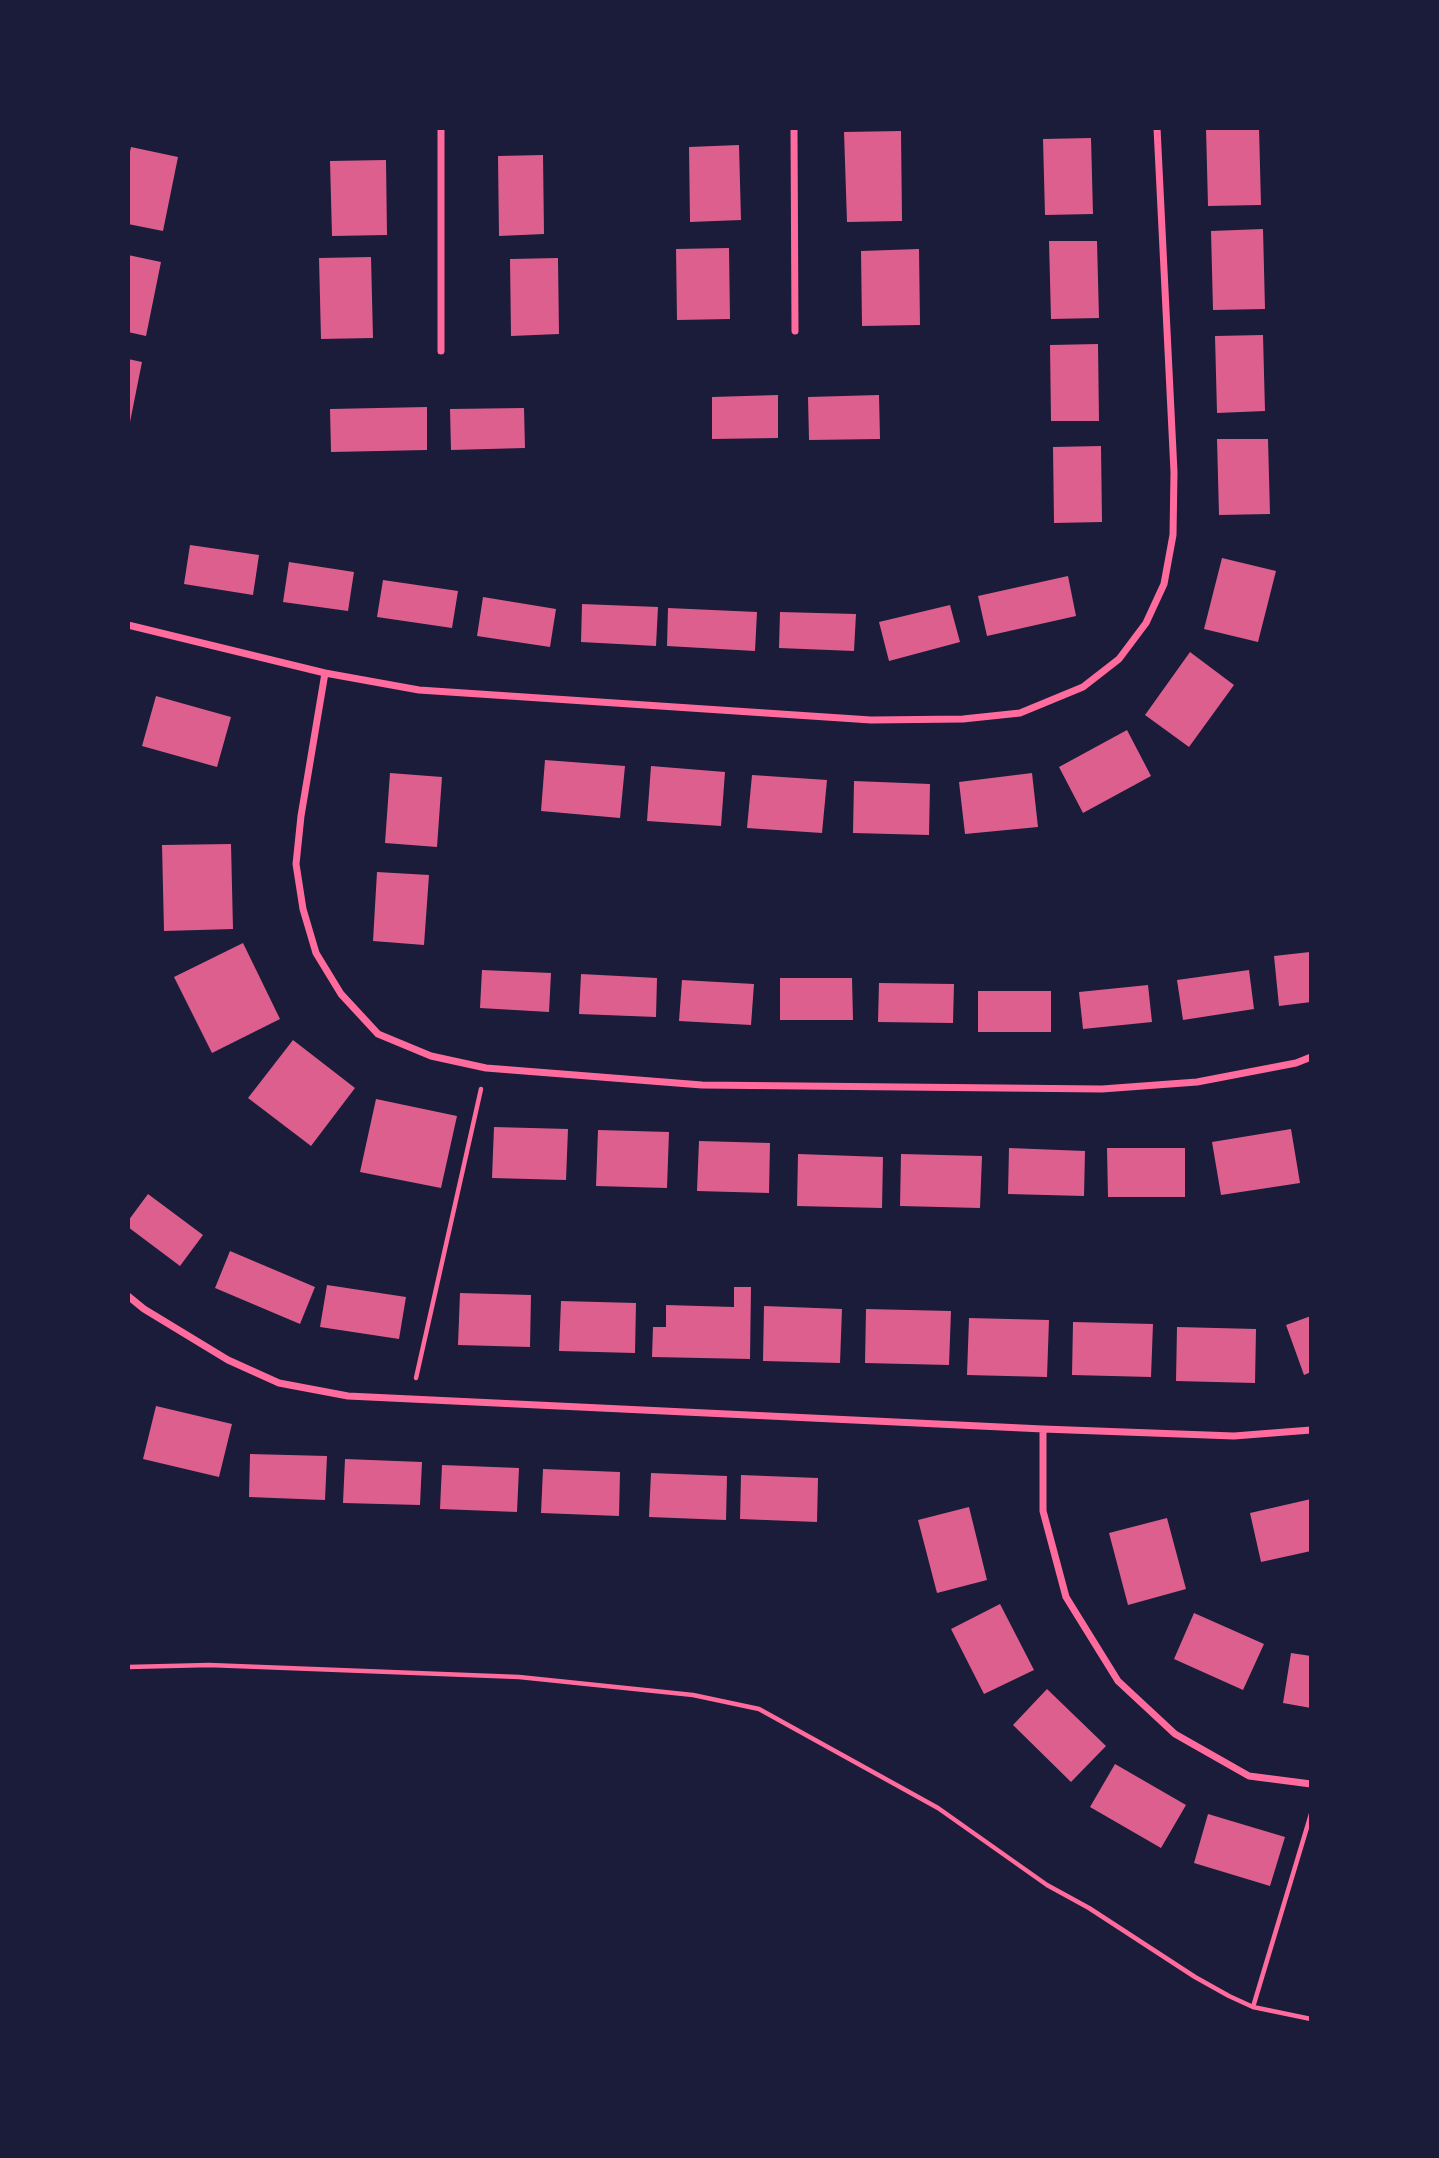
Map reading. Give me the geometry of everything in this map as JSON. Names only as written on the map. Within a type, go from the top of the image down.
[{"type":"street","points":[[441,128],[441,351]]},
{"type":"street","points":[[794,128],[795,331]]},
{"type":"street","points":[[128,625],[325,673],[419,690],[872,720],[963,719],[1020,713],[1083,687],[1119,659],[1146,623],[1164,584],[1172,535],[1174,471],[1157,128]]},
{"type":"street","points":[[325,673],[301,816],[296,864],[303,909],[316,953],[341,994],[378,1034],[431,1056],[486,1068],[702,1085],[1102,1089],[1197,1082],[1311,1058]]},
{"type":"street","points":[[128,1296],[144,1309],[228,1360],[279,1383],[348,1396],[1234,1436],[1311,1430]]},
{"type":"street","points":[[1043,1429],[1043,1511],[1066,1597],[1118,1681],[1175,1734],[1249,1776],[1311,1784]]},
{"type":"path","points":[[411,1399],[486,1068]]},
{"type":"path","points":[[128,1667],[209,1665],[519,1677],[693,1696],[759,1709],[938,1808],[1047,1885],[1089,1908],[1195,1977],[1253,2007],[1311,2019]]},
{"type":"path","points":[[1253,2007],[1311,1815]]},
{"type":"building","points":[[1206,128],[1259,128],[1261,205],[1208,206]]},
{"type":"building","points":[[901,131],[902,221],[847,222],[844,132]]},
{"type":"building","points":[[1091,138],[1093,214],[1045,215],[1043,139]]},
{"type":"building","points":[[739,145],[741,220],[690,222],[689,147]]},
{"type":"building","points":[[131,147],[178,157],[163,231],[128,224],[128,161]]},
{"type":"building","points":[[543,155],[544,234],[499,236],[498,156]]},
{"type":"building","points":[[386,160],[387,235],[332,236],[330,161]]},
{"type":"building","points":[[1263,229],[1265,309],[1213,310],[1211,231]]},
{"type":"building","points":[[1049,241],[1097,241],[1099,318],[1051,319]]},
{"type":"building","points":[[729,248],[730,319],[677,320],[676,249]]},
{"type":"building","points":[[919,249],[920,325],[862,326],[861,251]]},
{"type":"building","points":[[128,255],[161,262],[146,336],[128,332]]},
{"type":"building","points":[[371,257],[373,338],[321,339],[319,258]]},
{"type":"building","points":[[558,258],[559,334],[511,336],[510,259]]},
{"type":"building","points":[[1263,335],[1265,411],[1217,413],[1215,336]]},
{"type":"building","points":[[1098,344],[1099,421],[1051,421],[1050,345]]},
{"type":"building","points":[[128,359],[142,362],[129,427],[128,427]]},
{"type":"building","points":[[778,395],[778,438],[712,439],[712,397]]},
{"type":"building","points":[[879,395],[880,439],[809,440],[808,397]]},
{"type":"building","points":[[427,407],[427,450],[331,452],[330,409]]},
{"type":"building","points":[[524,408],[525,448],[451,450],[450,409]]},
{"type":"building","points":[[1217,439],[1268,439],[1270,514],[1219,515]]},
{"type":"building","points":[[1101,446],[1102,522],[1054,523],[1053,447]]},
{"type":"building","points":[[190,545],[259,555],[253,595],[184,584]]},
{"type":"building","points":[[1222,558],[1276,571],[1258,642],[1204,629]]},
{"type":"building","points":[[289,562],[354,572],[348,611],[283,602]]},
{"type":"building","points":[[1068,576],[1076,616],[987,636],[978,596]]},
{"type":"building","points":[[383,580],[458,591],[452,628],[377,617]]},
{"type":"building","points":[[483,597],[556,609],[550,647],[477,636]]},
{"type":"building","points":[[582,604],[658,607],[656,646],[581,642]]},
{"type":"building","points":[[950,605],[960,642],[889,661],[879,622]]},
{"type":"building","points":[[668,608],[757,612],[755,651],[667,646]]},
{"type":"building","points":[[780,612],[856,614],[854,651],[779,648]]},
{"type":"building","points":[[1190,652],[1234,685],[1189,747],[1145,715]]},
{"type":"building","points":[[156,696],[231,717],[217,767],[142,746]]},
{"type":"building","points":[[1127,730],[1151,776],[1083,813],[1059,767]]},
{"type":"building","points":[[545,760],[625,766],[620,818],[541,811]]},
{"type":"building","points":[[651,766],[725,772],[721,826],[647,821]]},
{"type":"building","points":[[390,773],[442,777],[437,847],[385,843]]},
{"type":"building","points":[[1032,773],[1038,827],[965,834],[959,782]]},
{"type":"building","points":[[752,775],[827,780],[822,833],[747,828]]},
{"type":"building","points":[[854,781],[930,784],[929,835],[853,833]]},
{"type":"building","points":[[231,844],[233,929],[164,931],[162,845]]},
{"type":"building","points":[[377,872],[429,875],[424,945],[373,941]]},
{"type":"building","points":[[243,943],[280,1019],[212,1053],[174,977]]},
{"type":"building","points":[[1310,952],[1311,1002],[1279,1006],[1274,956]]},
{"type":"building","points":[[482,970],[551,973],[549,1012],[480,1008]]},
{"type":"building","points":[[1249,970],[1254,1009],[1183,1020],[1177,980]]},
{"type":"building","points":[[581,974],[657,978],[656,1017],[579,1014]]},
{"type":"building","points":[[780,978],[852,978],[853,1020],[780,1020]]},
{"type":"building","points":[[682,980],[754,984],[751,1025],[679,1021]]},
{"type":"building","points":[[879,983],[954,984],[953,1023],[878,1022]]},
{"type":"building","points":[[1148,985],[1152,1022],[1083,1029],[1079,992]]},
{"type":"building","points":[[978,991],[1051,991],[1051,1032],[978,1032]]},
{"type":"building","points":[[293,1040],[355,1088],[311,1146],[248,1098]]},
{"type":"building","points":[[376,1099],[457,1116],[441,1188],[360,1172]]},
{"type":"building","points":[[494,1127],[568,1129],[566,1180],[492,1178]]},
{"type":"building","points":[[1291,1129],[1300,1183],[1221,1195],[1212,1142]]},
{"type":"building","points":[[598,1130],[669,1132],[667,1188],[596,1186]]},
{"type":"building","points":[[699,1141],[770,1143],[769,1193],[697,1191]]},
{"type":"building","points":[[1009,1148],[1085,1151],[1084,1196],[1008,1194]]},
{"type":"building","points":[[1107,1148],[1185,1148],[1185,1197],[1108,1197]]},
{"type":"building","points":[[798,1154],[883,1157],[882,1208],[797,1206]]},
{"type":"building","points":[[901,1154],[982,1156],[980,1208],[900,1206]]},
{"type":"building","points":[[148,1194],[203,1235],[180,1266],[128,1227],[128,1221]]},
{"type":"building","points":[[230,1251],[315,1287],[300,1324],[215,1288]]},
{"type":"building","points":[[327,1285],[406,1297],[399,1339],[320,1327]]},
{"type":"building","points":[[734,1287],[751,1287],[750,1359],[652,1357],[653,1327],[666,1327],[666,1305],[734,1307]]},
{"type":"building","points":[[460,1293],[531,1295],[530,1347],[458,1345]]},
{"type":"building","points":[[561,1301],[636,1303],[635,1353],[559,1351]]},
{"type":"building","points":[[764,1306],[842,1309],[840,1363],[763,1361]]},
{"type":"building","points":[[866,1309],[951,1311],[949,1365],[865,1363]]},
{"type":"building","points":[[1311,1316],[1311,1372],[1304,1375],[1286,1325]]},
{"type":"building","points":[[969,1318],[1049,1320],[1047,1377],[967,1375]]},
{"type":"building","points":[[1073,1322],[1153,1324],[1151,1377],[1072,1375]]},
{"type":"building","points":[[1177,1327],[1256,1329],[1255,1383],[1176,1381]]},
{"type":"building","points":[[156,1406],[232,1424],[219,1477],[143,1459]]},
{"type":"building","points":[[250,1454],[327,1456],[325,1500],[249,1497]]},
{"type":"building","points":[[345,1459],[422,1462],[420,1505],[343,1503]]},
{"type":"building","points":[[442,1465],[519,1468],[517,1512],[440,1509]]},
{"type":"building","points":[[543,1469],[620,1472],[619,1516],[541,1513]]},
{"type":"building","points":[[651,1473],[727,1476],[726,1520],[649,1517]]},
{"type":"building","points":[[741,1475],[818,1478],[817,1522],[740,1519]]},
{"type":"building","points":[[1311,1499],[1311,1551],[1261,1562],[1250,1513]]},
{"type":"building","points":[[969,1507],[987,1580],[937,1593],[918,1520]]},
{"type":"building","points":[[1167,1518],[1186,1589],[1128,1605],[1109,1533]]},
{"type":"building","points":[[1000,1604],[1034,1670],[984,1694],[951,1629]]},
{"type":"building","points":[[1194,1613],[1264,1644],[1243,1690],[1174,1659]]},
{"type":"building","points":[[1291,1653],[1311,1656],[1311,1708],[1283,1703]]},
{"type":"building","points":[[1047,1689],[1106,1746],[1071,1782],[1013,1725]]},
{"type":"building","points":[[1115,1764],[1186,1805],[1161,1848],[1090,1807]]},
{"type":"building","points":[[1208,1814],[1285,1837],[1270,1886],[1194,1863]]}]
